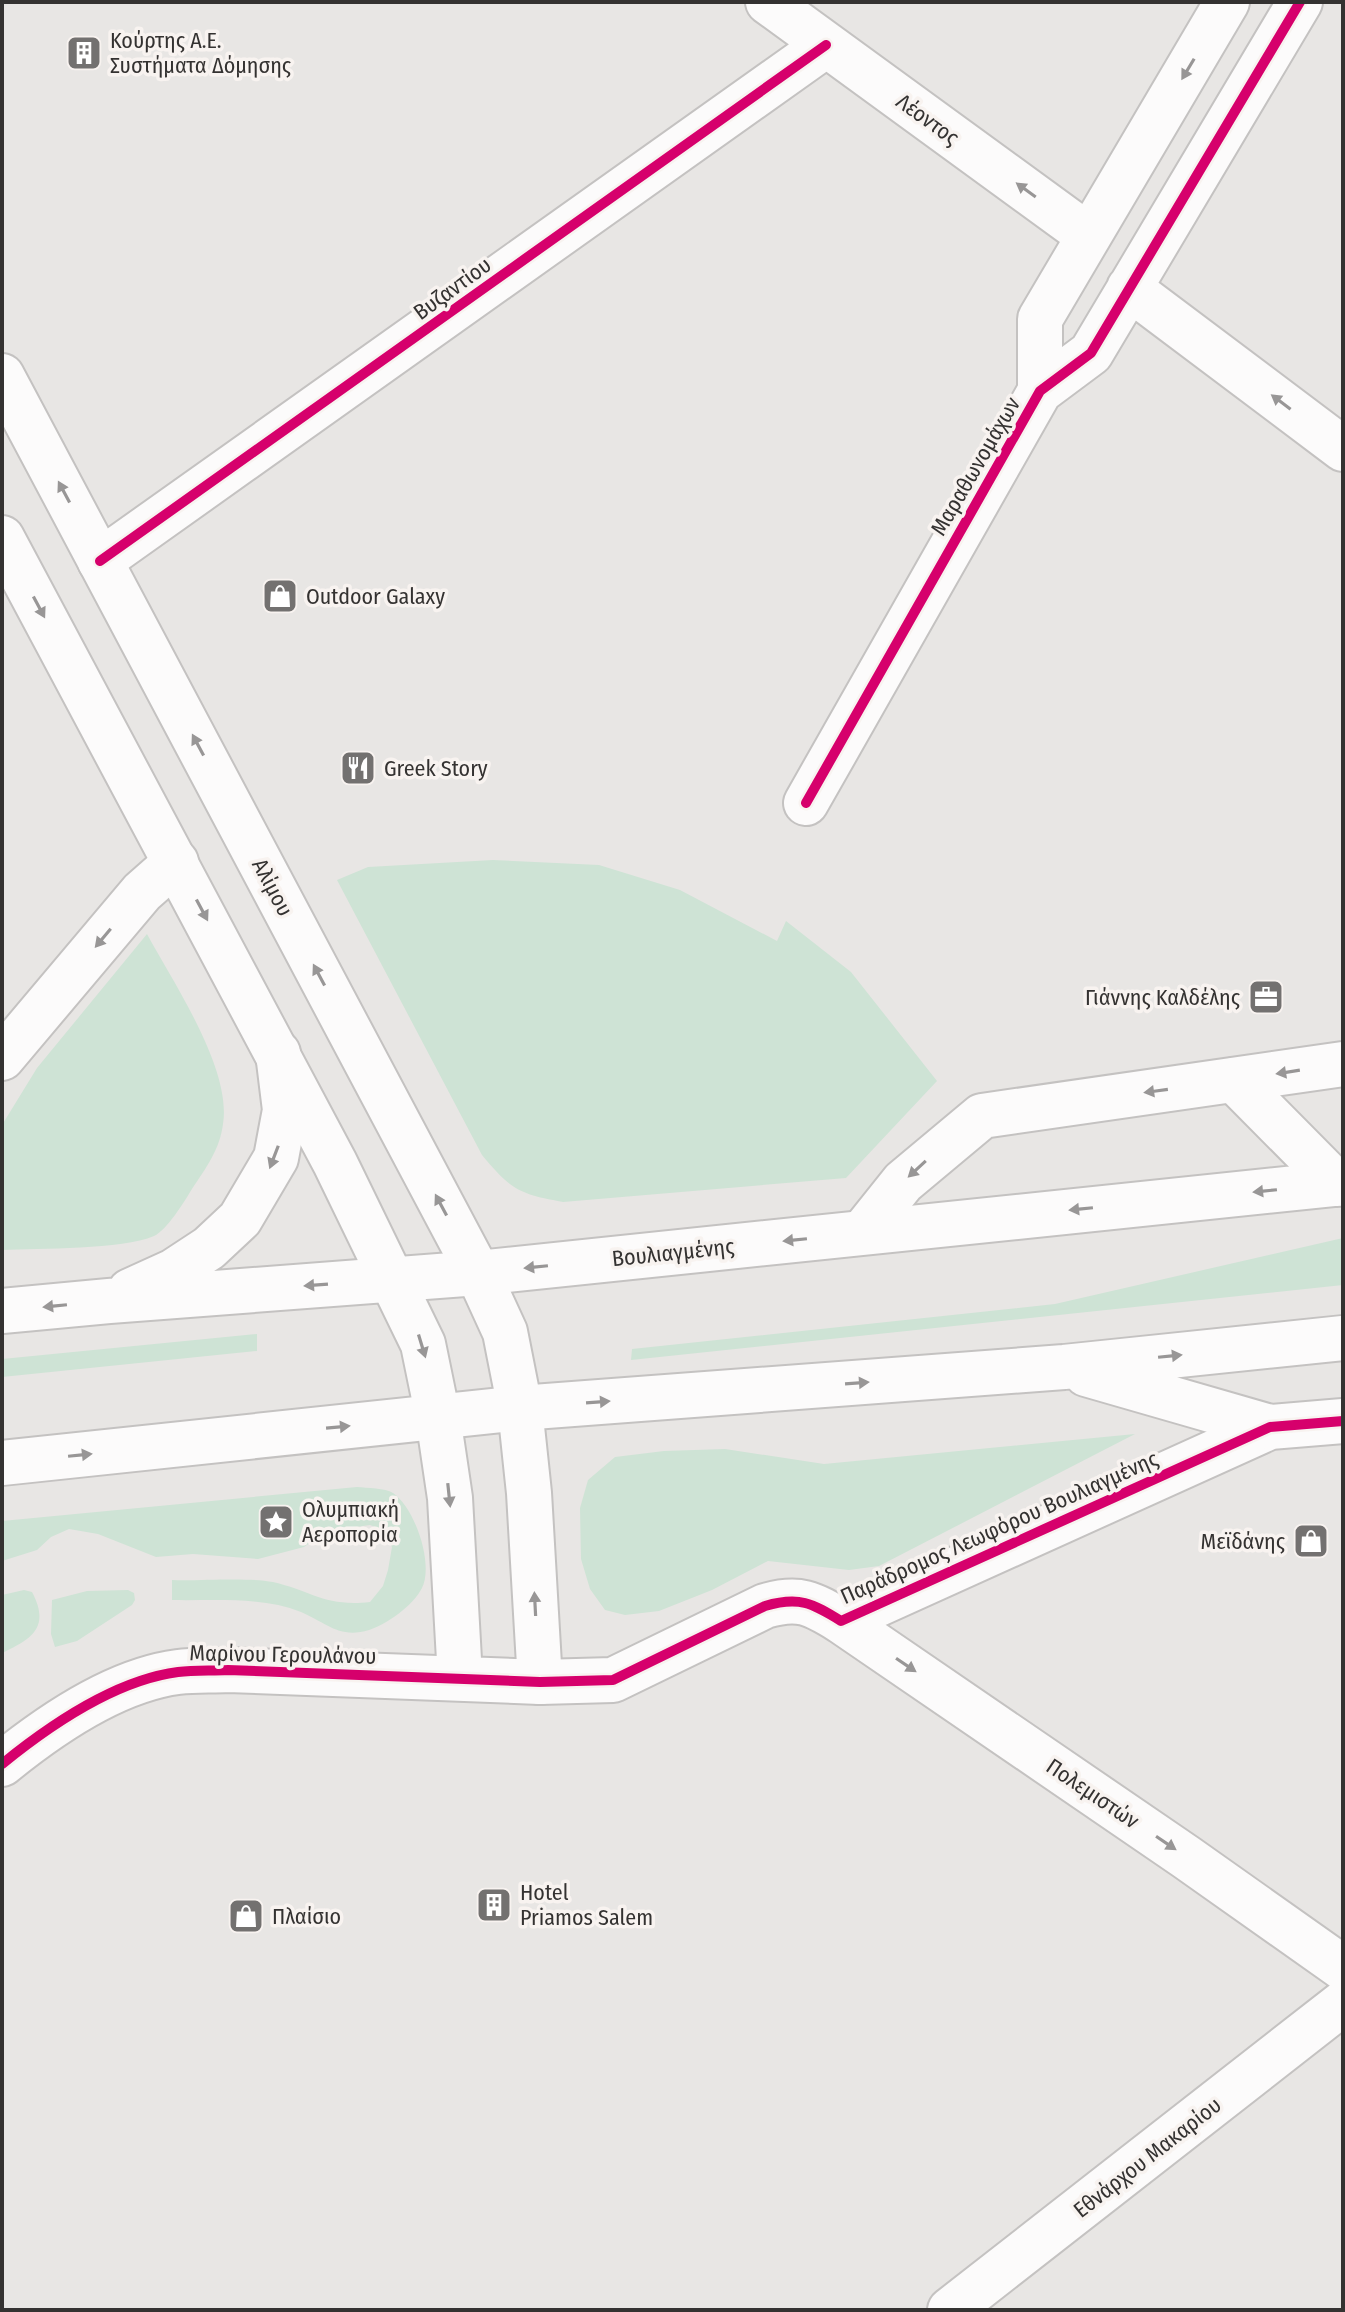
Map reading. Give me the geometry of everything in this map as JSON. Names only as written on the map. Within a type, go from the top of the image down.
[{"type":"street","name":"Λέοντος","points":[[768,2],[1089,236]]},
{"type":"street","name":"Μαραθωνομάχων","points":[[1040,391],[1040,319],[1227,2]]},
{"type":"street","name":"Μαραθωνομάχων","points":[[806,803],[1040,391],[1091,353],[1300,2]]},
{"type":"street","name":"Βυζαντίου","points":[[100,561],[826,45]]},
{"type":"street","points":[[1129,288],[1343,449]]},
{"type":"street","name":"Αλίμου","points":[[2,376],[478,1273],[505,1332],[520,1408]]},
{"type":"street","points":[[2,538],[278,1053],[423,1344],[450,1498],[460,1678]]},
{"type":"street","points":[[2,1058],[142,892],[176,862]]},
{"type":"street","points":[[109,1301],[174,1271],[209,1248],[240,1219],[276,1158],[285,1110],[278,1053]]},
{"type":"street","points":[[863,1232],[903,1182],[948,1141],[982,1116],[1343,1064]]},
{"type":"street","points":[[1234,1080],[1340,1183]]},
{"type":"street","name":"Βουλιαγμένης","points":[[2,1311],[478,1273],[1340,1183]]},
{"type":"street","points":[[2,1463],[520,1408],[1064,1367],[1343,1338]]},
{"type":"street","points":[[1064,1367],[1270,1427]]},
{"type":"street","points":[[520,1408],[529,1493],[540,1682]]},
{"type":"street","name":"Παράδρομος Λεωφόρου Βουλιαγμένης","points":[[540,1682],[613,1680],[781,1601],[808,1603],[841,1621],[1270,1427],[1343,1421]]},
{"type":"street","name":"Πολεμιστών","points":[[841,1621],[1343,1968]]},
{"type":"street","name":"Μαρίνου Γερουλάνου","points":[[2,1764],[77,1710],[140,1682],[177,1672],[228,1670],[540,1682]]},
{"type":"street","name":"Εθνάρχου Μακαρίου","points":[[950,2310],[1343,2003]]},
{"type":"green space","points":[[493,860],[599,865],[680,890],[777,941],[786,921],[851,972],[937,1081],[846,1178],[563,1202],[517,1189],[482,1155],[337,880],[368,867]]},
{"type":"green space","points":[[147,934],[198,1026],[219,1078],[223,1124],[216,1150],[175,1215],[154,1236],[102,1246],[2,1250],[2,1125],[37,1068]]},
{"type":"green space","points":[[1343,1238],[1343,1285],[631,1360],[632,1349],[1055,1304]]},
{"type":"green space","points":[[257,1334],[257,1351],[2,1377],[2,1359]]},
{"type":"green space","points":[[1135,1434],[879,1566],[849,1570],[768,1561],[712,1590],[659,1611],[625,1615],[605,1610],[590,1589],[581,1559],[580,1508],[588,1480],[615,1457],[664,1451],[725,1449],[824,1464]]},
{"type":"green space","points":[[357,1487],[390,1491],[401,1500],[415,1523],[426,1565],[422,1588],[412,1601],[399,1614],[369,1630],[341,1631],[301,1612],[270,1604],[237,1600],[172,1600],[172,1580],[273,1582],[330,1600],[370,1602],[383,1586],[392,1547],[383,1530],[370,1525],[327,1531],[304,1547],[258,1559],[193,1554],[156,1557],[98,1534],[69,1529],[51,1537],[37,1550],[2,1561],[2,1521]]},
{"type":"green space","points":[[24,1590],[32,1592],[39,1623],[22,1643],[2,1653],[2,1595]]},
{"type":"green space","points":[[128,1590],[134,1593],[132,1605],[77,1641],[55,1647],[51,1634],[52,1600],[87,1591]]},
{"type":"cycle path","points":[[806,803],[1040,391],[1091,353],[1300,2]]},
{"type":"cycle path","points":[[100,561],[826,45]]},
{"type":"cycle path","points":[[2,1764],[85,1706],[131,1684],[178,1672],[228,1670],[540,1682],[613,1680],[765,1606],[805,1603],[841,1621],[1270,1427],[1343,1421]]},
{"type":"place","name":"Κούρτης Α.Ε. Συστήματα Δόμησης","points":[[84,53]]},
{"type":"place","name":"Outdoor Galaxy","points":[[280,596]]},
{"type":"place","name":"Greek Story","points":[[358,768]]},
{"type":"place","name":"Γιάννης Καλδέλης","points":[[1266,997]]},
{"type":"place","name":"Ολυμπιακή Αεροπορία","points":[[276,1522]]},
{"type":"place","name":"Μεϊδάνης","points":[[1311,1541]]},
{"type":"place","name":"Hotel Priamos Salem","points":[[494,1905]]},
{"type":"place","name":"Πλαίσιο","points":[[246,1916]]}]
